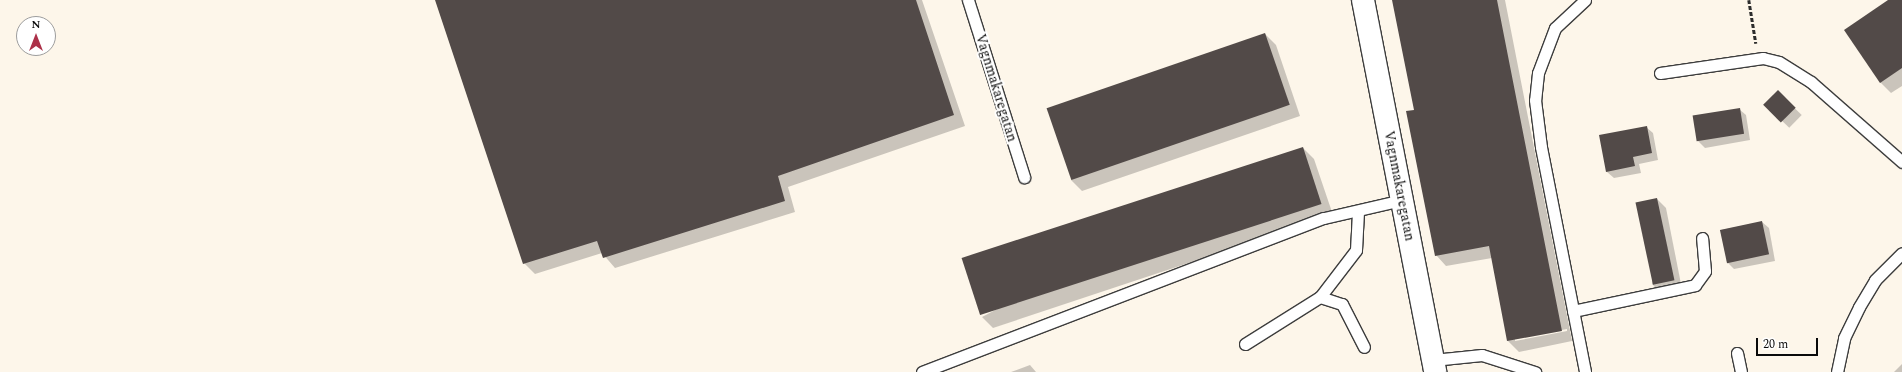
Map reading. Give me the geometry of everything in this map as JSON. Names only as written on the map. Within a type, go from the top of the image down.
[{"type":"street","name":"Vagnmakaregatan","points":[[1363,0],[1434,366]]},
{"type":"lane","name":"Vagnmakaregatan","points":[[968,0],[1024,177]]},
{"type":"lane","points":[[1585,0],[1555,28],[1538,73],[1535,100],[1541,147],[1585,372]]},
{"type":"lane","points":[[1660,73],[1763,58],[1784,65],[1811,82],[1902,162]]},
{"type":"lane","points":[[922,372],[1324,218],[1402,200]]},
{"type":"lane","points":[[1245,344],[1320,297],[1356,250],[1358,211]]},
{"type":"lane","points":[[1574,311],[1695,285],[1704,271],[1702,238]]},
{"type":"lane","points":[[1837,372],[1844,338],[1859,307],[1875,280],[1902,253]]},
{"type":"lane","points":[[1320,297],[1342,304],[1364,347]]},
{"type":"lane","points":[[1737,353],[1741,372]]},
{"type":"lane","points":[[1434,366],[1482,355],[1535,372]]},
{"type":"path","points":[[1749,0],[1755,40],[1763,58]]},
{"type":"building","points":[[435,0],[916,0],[954,115],[778,176],[785,201],[603,258],[597,241],[523,264]]},
{"type":"building","points":[[1392,0],[1497,0],[1562,331],[1507,341],[1489,246],[1435,256],[1406,111],[1414,110]]},
{"type":"building","points":[[1888,0],[1902,0],[1902,68],[1880,83],[1844,30]]},
{"type":"building","points":[[1265,33],[1290,105],[1071,180],[1047,108]]},
{"type":"building","points":[[1778,90],[1796,108],[1781,123],[1763,105]]},
{"type":"building","points":[[1740,108],[1744,134],[1697,141],[1693,116]]},
{"type":"building","points":[[1647,126],[1652,153],[1633,157],[1635,166],[1606,172],[1599,135]]},
{"type":"building","points":[[1303,147],[1322,204],[980,315],[962,258]]},
{"type":"building","points":[[1657,198],[1674,280],[1653,285],[1635,203]]},
{"type":"building","points":[[1762,221],[1769,254],[1727,263],[1720,230]]}]
